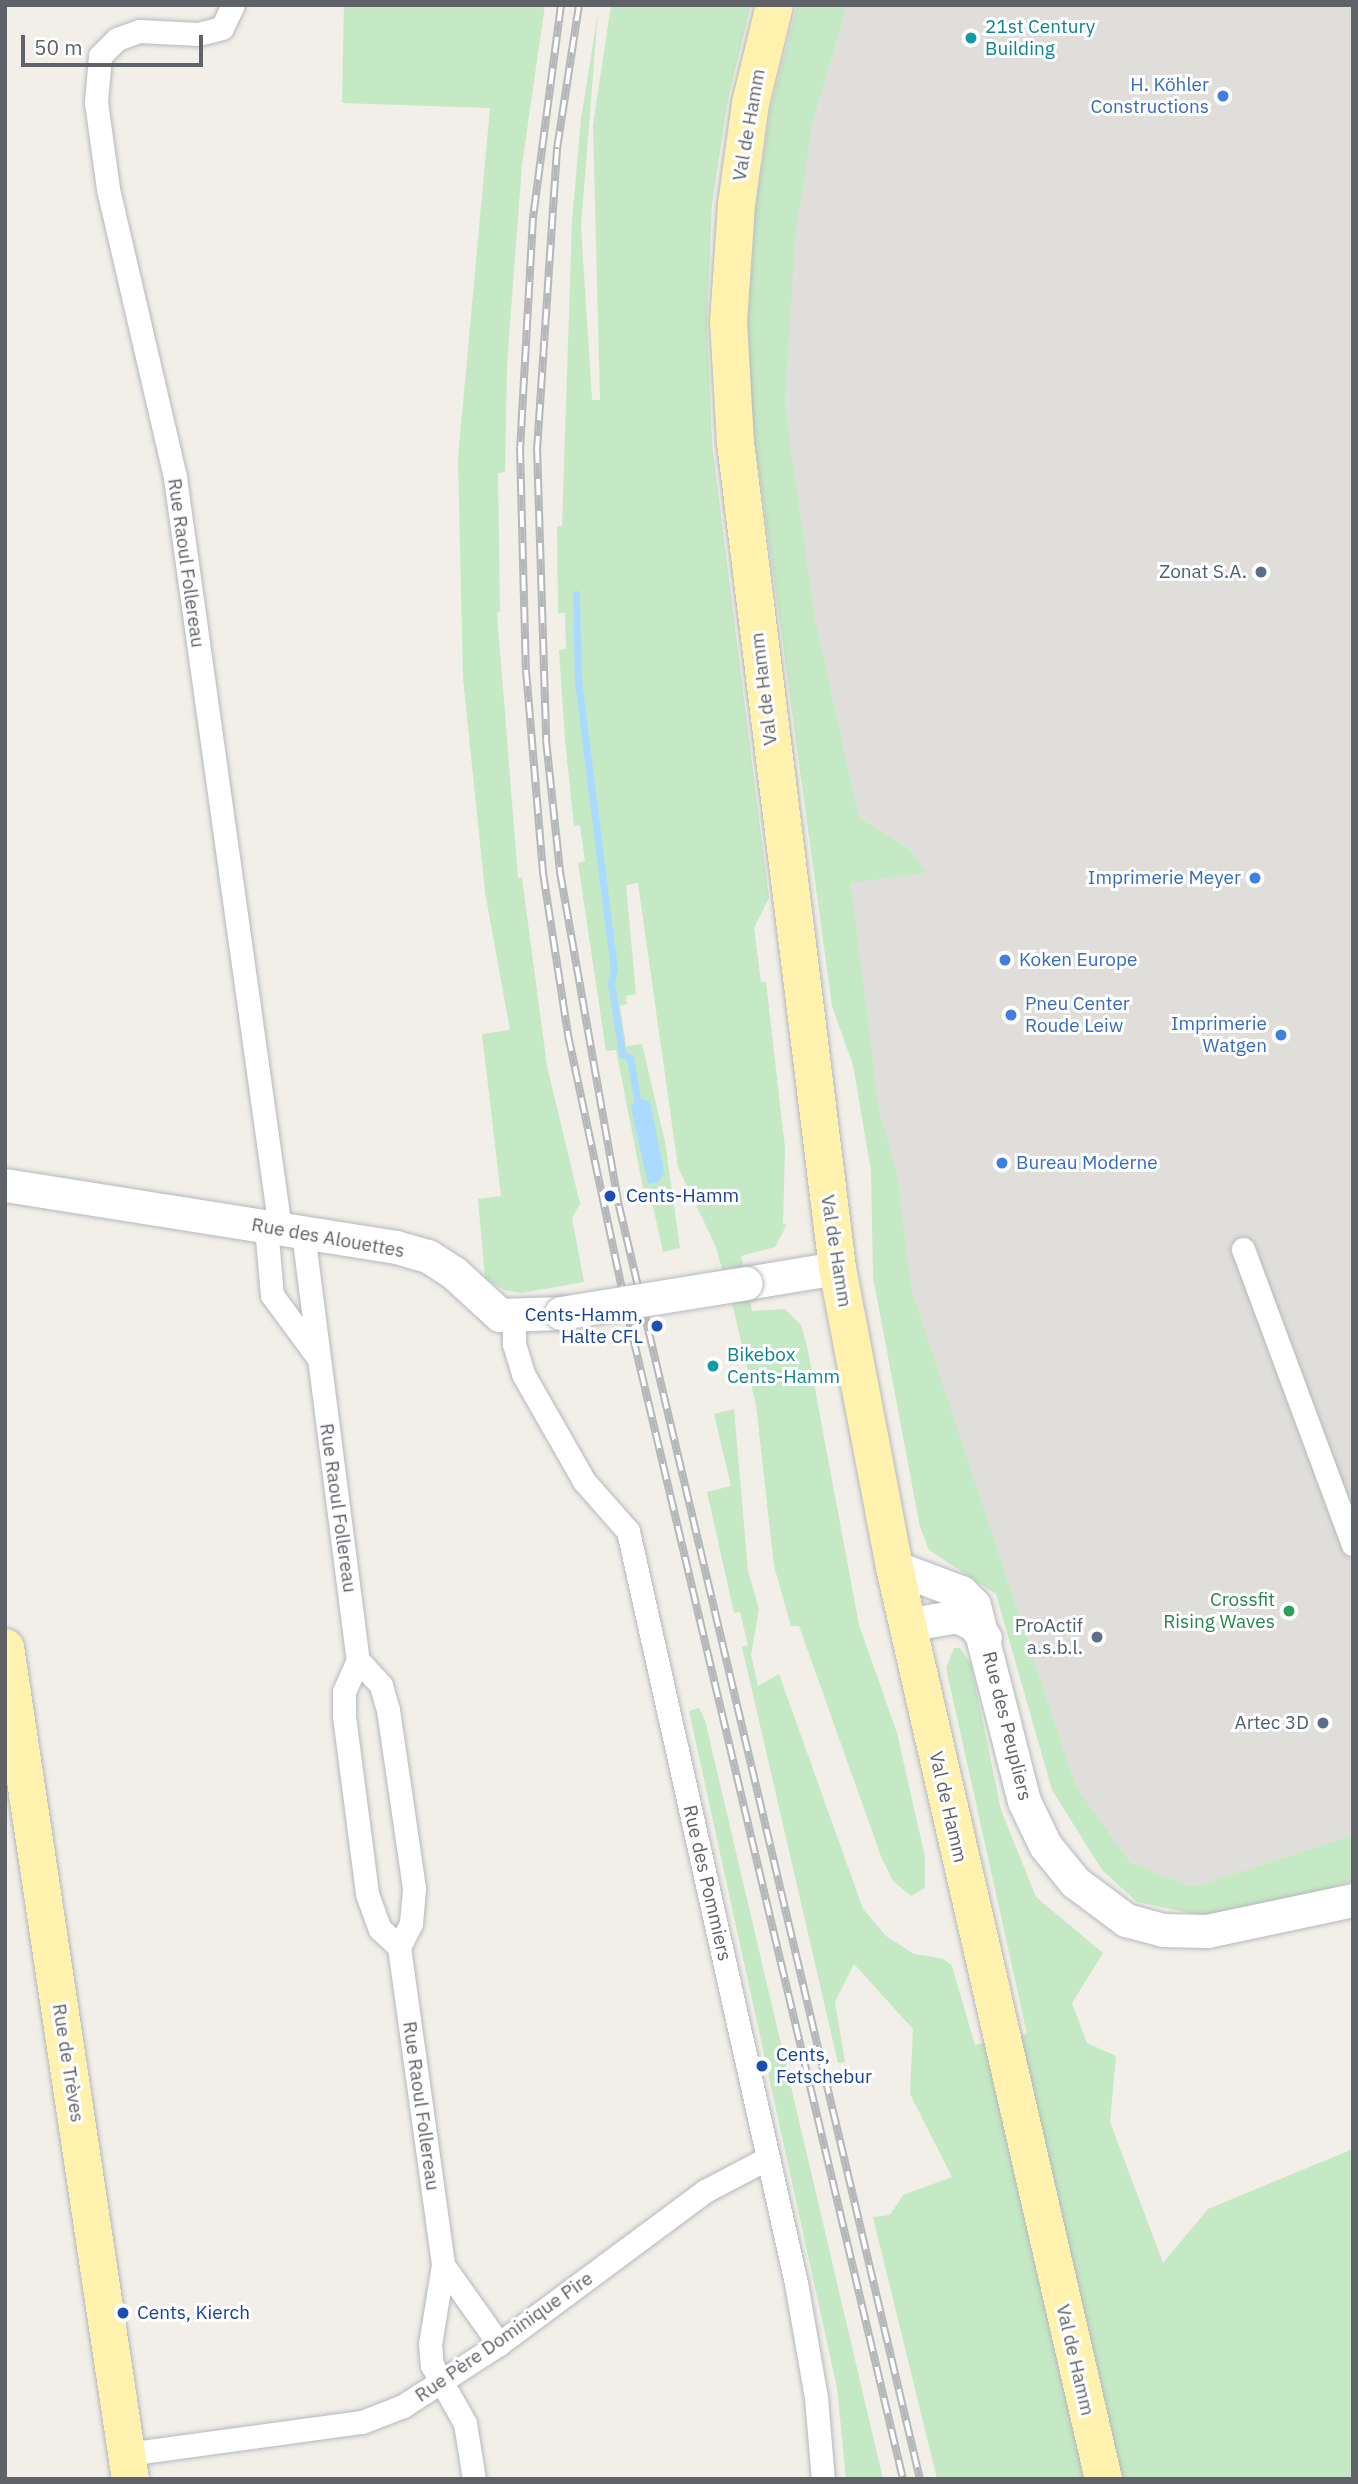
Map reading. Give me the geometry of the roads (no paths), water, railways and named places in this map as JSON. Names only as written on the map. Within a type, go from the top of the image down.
[{"type":"main road","name":"Val de Hamm","points":[[774,5],[750,103],[736,204],[729,321],[735,442],[837,1268],[894,1567],[1103,2479]]},
{"type":"main road","name":"Rue des Alouettes","points":[[5,1185],[428,1256],[453,1272],[488,1307],[514,1318]]},
{"type":"main road","points":[[514,1318],[561,1314],[837,1268]]},
{"type":"main road","name":"Rue des Peupliers","points":[[894,1567],[961,1592],[974,1605],[985,1638],[1024,1801],[1045,1845],[1075,1882],[1126,1920],[1163,1930],[1207,1931],[1353,1900]]},
{"type":"main road","name":"Rue des Peupliers","points":[[907,1625],[957,1616],[973,1624],[985,1638]]},
{"type":"main road","name":"Rue de Trèves","points":[[5,1647],[129,2466]]},
{"type":"street","name":"Rue Raoul Follereau","points":[[233,5],[222,27],[198,34],[139,31],[117,39],[100,56],[96,102],[108,189],[175,478],[283,1230],[317,1356],[358,1660],[381,1685],[388,1710],[412,1875],[414,1910],[399,1947],[443,2264],[430,2344],[432,2365],[465,2423],[474,2479]]},
{"type":"street","name":"Rue Raoul Follereau","points":[[283,1230],[272,1295],[317,1356]]},
{"type":"street","points":[[1243,1249],[1353,1544]]},
{"type":"street","name":"Rue des Pommiers","points":[[514,1318],[514,1344],[523,1374],[584,1481],[628,1531],[768,2158],[809,2360],[823,2479]]},
{"type":"street","points":[[358,1660],[344,1692],[344,1716],[367,1894],[380,1929],[399,1947]]},
{"type":"street","name":"Rue Père Dominique Pire","points":[[129,2466],[362,2422],[403,2406],[441,2384],[499,2344],[705,2191],[768,2158]]},
{"type":"street","name":"Rue Raoul Follereau","points":[[443,2264],[499,2344]]},
{"type":"water","points":[[637,1097],[650,1102],[664,1172],[659,1182],[648,1184],[631,1107]]},
{"type":"waterway","points":[[576,594],[578,681],[614,969],[611,983],[622,1054],[630,1058],[637,1097]]},
{"type":"railway","points":[[561,5],[533,218],[520,447],[526,670],[543,873],[568,1035],[626,1308],[903,2479]]},
{"type":"railway","points":[[579,5],[557,149],[537,447],[546,740],[560,872],[619,1206],[920,2479]]},
{"type":"place","name":"21st Century Building","points":[[971,38]]},
{"type":"place","name":"H. Köhler Constructions","points":[[1223,96]]},
{"type":"place","name":"Zonat S.A.","points":[[1261,572]]},
{"type":"place","name":"Imprimerie Meyer","points":[[1255,878]]},
{"type":"place","name":"Koken Europe","points":[[1005,960]]},
{"type":"place","name":"Pneu Center Roude Leiw","points":[[1011,1015]]},
{"type":"place","name":"Imprimerie Watgen","points":[[1281,1035]]},
{"type":"place","name":"Bureau Moderne","points":[[1002,1163]]},
{"type":"place","name":"Cents-Hamm","points":[[610,1196]]},
{"type":"place","name":"Cents-Hamm, Halte CFL","points":[[657,1326]]},
{"type":"place","name":"Bikebox Cents-Hamm","points":[[713,1366]]},
{"type":"place","name":"Crossfit Rising Waves","points":[[1289,1611]]},
{"type":"place","name":"ProActif a.s.b.l.","points":[[1097,1637]]},
{"type":"place","name":"Artec 3D","points":[[1323,1723]]},
{"type":"place","name":"Cents, Fetschebur","points":[[762,2066]]},
{"type":"place","name":"Cents, Kierch","points":[[123,2313]]}]
